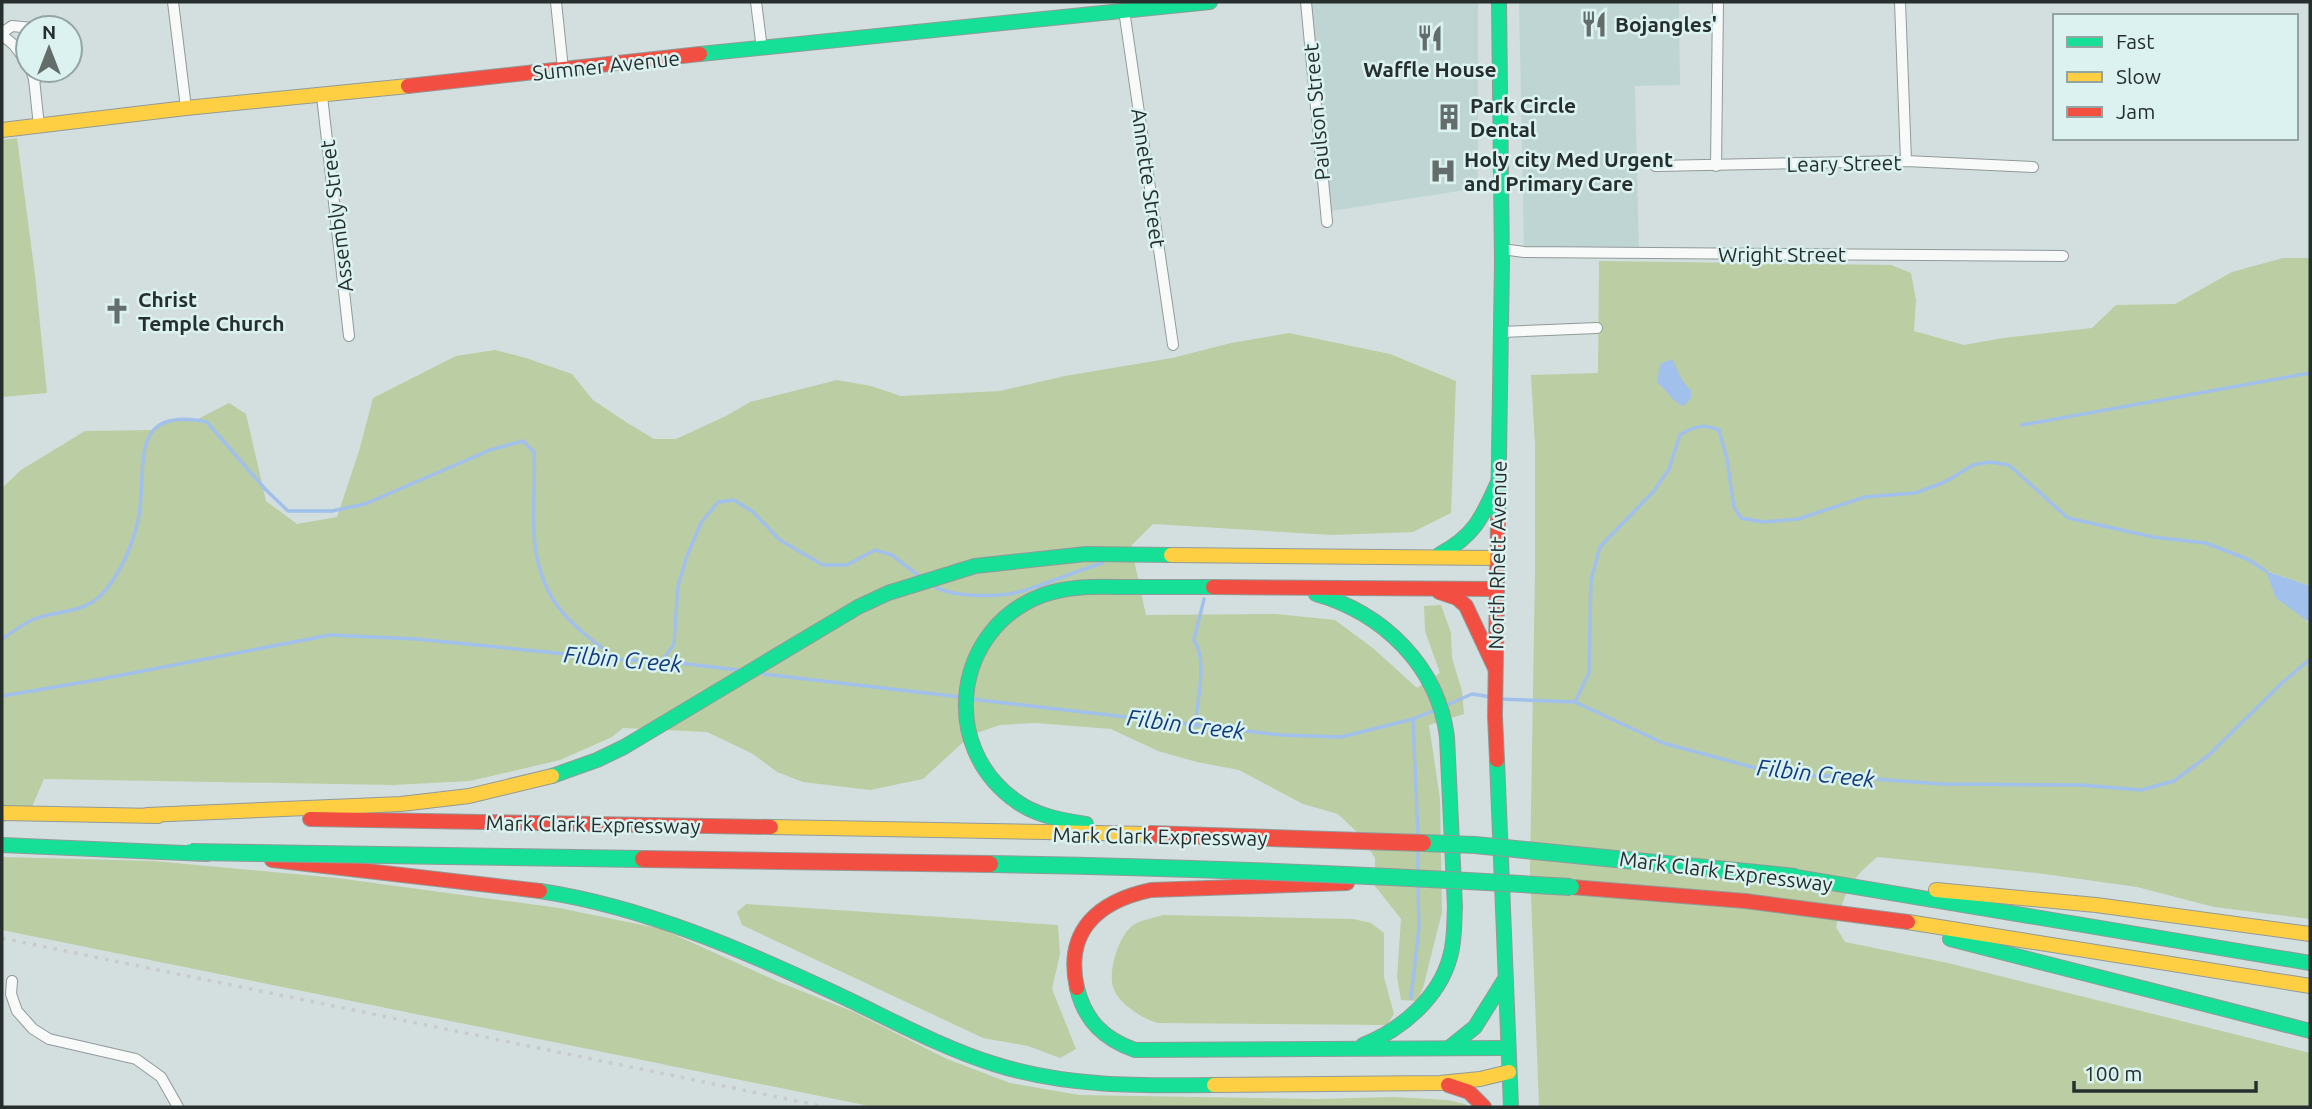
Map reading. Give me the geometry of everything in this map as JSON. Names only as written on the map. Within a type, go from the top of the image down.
[{"type":"main road","name":"Sumner Avenue","points":[[2,130],[721,51],[1210,2]]},
{"type":"main road","name":"North Rhett Avenue","points":[[1499,2],[1502,249],[1495,716],[1511,1107]]},
{"type":"main road","points":[[1436,556],[1466,540],[1475,531],[1499,480]]},
{"type":"main road","points":[[147,816],[423,802],[524,785],[573,769],[624,747],[858,607],[915,583],[975,566],[1086,554],[1497,558]]},
{"type":"main road","points":[[1149,834],[1052,817],[1025,807],[995,784],[973,751],[967,734],[964,699],[972,668],[987,637],[998,623],[1032,598],[1051,590],[1072,587],[1496,589]]},
{"type":"main road","points":[[1280,587],[1331,599],[1378,622],[1406,648],[1419,667],[1433,692],[1446,725],[1452,803],[1454,904],[1449,959],[1432,991],[1412,1015],[1374,1042],[1349,1050]]},
{"type":"main road","points":[[1420,590],[1457,598],[1466,606],[1495,668]]},
{"type":"main road","name":"Mark Clark Expressway","points":[[2,813],[1149,834],[1475,845],[1796,877],[2310,963]]},
{"type":"main road","name":"Mark Clark Expressway","points":[[2,845],[191,852],[951,862],[1446,879],[1742,901],[1861,915],[2104,951],[2310,986]]},
{"type":"main road","points":[[191,852],[491,884],[644,914],[712,939],[985,1062],[1049,1078],[1121,1086],[1440,1083],[1480,1079],[1509,1072]]},
{"type":"main road","points":[[1796,877],[2096,905],[2310,934]]},
{"type":"main road","points":[[1446,879],[1151,890],[1124,897],[1095,914],[1084,927],[1078,941],[1074,969],[1083,1009],[1110,1040],[1135,1050],[1508,1048]]},
{"type":"main road","points":[[1861,915],[2310,1031]]},
{"type":"main road","points":[[1449,1048],[1475,1027],[1505,979]]},
{"type":"main road","points":[[1440,1083],[1462,1087],[1472,1093],[1484,1107]]},
{"type":"street","points":[[173,2],[186,108]]},
{"type":"street","points":[[556,2],[563,69]]},
{"type":"street","points":[[756,2],[762,49]]},
{"type":"street","name":"Paulson Street","points":[[1306,2],[1327,222]]},
{"type":"street","points":[[1716,166],[1718,2]]},
{"type":"street","points":[[1900,2],[1906,161]]},
{"type":"street","name":"Annette Street","points":[[1124,10],[1173,345]]},
{"type":"street","points":[[34,84],[39,126]]},
{"type":"street","name":"Assembly Street","points":[[322,96],[349,336]]},
{"type":"street","name":"Leary Street","points":[[1655,166],[1906,161],[2033,167]]},
{"type":"street","name":"Wright Street","points":[[1502,249],[1536,252],[2063,256]]},
{"type":"street","points":[[1501,332],[1597,328]]},
{"type":"street","points":[[12,981],[11,994],[17,1011],[33,1029],[49,1039],[136,1059],[160,1077],[178,1107]]},
{"type":"shaded area","points":[[1306,2],[1478,2],[1478,188],[1325,212]]},
{"type":"shaded area","points":[[1519,2],[1679,2],[1680,85],[1635,86],[1639,253],[1524,252]]},
{"type":"green space","points":[[17,138],[47,393],[2,397],[2,140]]},
{"type":"green space","points":[[2283,258],[2310,258],[2310,586],[2267,571],[2310,623],[2310,919],[2214,907],[2137,887],[2037,873],[1877,857],[1849,888],[1836,927],[1845,942],[1948,963],[2310,1053],[2310,1107],[1539,1107],[1530,869],[1535,570],[1535,445],[1531,375],[1598,373],[1599,261],[1891,265],[1911,273],[1916,300],[1914,331],[1964,345],[2092,328],[2116,305],[2175,304],[2232,272]]},
{"type":"green space","points":[[1289,333],[1390,354],[1456,381],[1451,513],[1413,532],[1332,535],[1153,524],[1131,546],[1146,615],[1276,614],[1335,620],[1374,649],[1417,688],[1440,673],[1425,631],[1424,606],[1441,605],[1451,633],[1452,658],[1462,691],[1464,714],[1429,725],[1440,799],[1442,912],[1423,988],[1417,1001],[1401,1000],[1397,977],[1401,919],[1375,886],[1375,858],[1361,836],[1338,814],[1303,804],[1239,770],[1158,751],[1111,729],[1036,723],[1000,725],[971,735],[923,779],[870,790],[803,782],[777,772],[753,754],[707,732],[623,728],[612,737],[560,760],[470,781],[393,785],[44,779],[30,811],[2,823],[2,488],[21,470],[85,431],[153,430],[168,420],[196,420],[229,403],[246,414],[266,501],[297,524],[337,517],[373,398],[456,356],[495,350],[572,374],[593,400],[626,422],[654,439],[676,439],[750,402],[837,380],[871,386],[901,396],[1000,391]]},
{"type":"green space","points":[[2,857],[154,861],[337,878],[559,908],[662,929],[779,982],[854,1012],[947,1059],[1010,1083],[1079,1095],[1317,1099],[1394,1097],[1447,1100],[1469,1107],[874,1107],[2,930]]},
{"type":"green space","points":[[746,904],[1058,925],[1060,954],[1052,989],[1076,1049],[1060,1058],[1028,1046],[983,1038],[742,925],[737,912]]},
{"type":"green space","points":[[1163,915],[1353,919],[1371,923],[1384,933],[1384,977],[1394,1014],[1387,1025],[1152,1021],[1131,1010],[1120,999],[1113,987],[1112,972],[1119,945],[1127,931],[1139,922]]},
{"type":"water","points":[[1672,359],[1691,390],[1691,398],[1684,406],[1676,402],[1657,383],[1660,364]]},
{"type":"water","points":[[2266,571],[2310,586],[2310,623],[2276,598]]},
{"type":"waterway","points":[[2022,425],[2310,373]]},
{"type":"waterway","points":[[2,639],[34,619],[85,606],[99,597],[113,581],[124,562],[138,521],[146,446],[152,433],[163,423],[181,419],[207,422],[265,489],[288,511],[332,511],[365,504],[490,450],[523,441],[534,452],[534,533],[537,556],[549,592],[570,620],[617,659]]},
{"type":"waterway","points":[[1575,702],[1589,673],[1591,580],[1600,547],[1654,491],[1669,469],[1680,435],[1699,427],[1719,430],[1727,459],[1734,507],[1741,518],[1763,522],[1798,519],[1865,497],[1915,493],[1945,482],[1973,465],[1990,462],[2009,465],[2068,518],[2153,537],[2206,543],[2247,559],[2266,571]]},
{"type":"waterway","points":[[662,661],[674,644],[678,586],[687,556],[701,523],[718,502],[734,500],[753,512],[780,540],[823,565],[847,565],[875,550],[892,555],[919,576]]},
{"type":"waterway","points":[[934,586],[952,593],[1010,594],[1102,563]]},
{"type":"waterway","points":[[1195,726],[1201,669],[1194,640],[1204,599]]},
{"type":"waterway","name":"Filbin Creek","points":[[2,696],[330,635],[416,639],[738,670]]},
{"type":"waterway","name":"Filbin Creek","points":[[1500,699],[1575,702],[1663,743],[1763,770],[1805,776],[1941,784],[2081,785],[2141,790],[2174,781],[2209,755],[2310,659]]},
{"type":"waterway","name":"Filbin Creek","points":[[763,674],[960,697]]},
{"type":"waterway","name":"Filbin Creek","points":[[1447,705],[1472,694],[1492,697]]},
{"type":"waterway","name":"Filbin Creek","points":[[971,699],[1281,735],[1341,737],[1413,719],[1433,711]]},
{"type":"waterway","points":[[1413,719],[1418,836]]},
{"type":"waterway","points":[[1418,850],[1418,871]]},
{"type":"waterway","points":[[1411,998],[1419,928],[1418,885]]},
{"type":"railway","points":[[2,938],[826,1107]]},
{"type":"traffic: fast","points":[[700,54],[1210,2]]},
{"type":"traffic: fast","points":[[1498,521],[1502,262],[1499,2]]},
{"type":"traffic: fast","points":[[1440,554],[1462,539],[1477,523],[1499,480]]},
{"type":"traffic: fast","points":[[552,776],[624,747],[858,607],[888,593],[975,566],[1086,554],[1171,555]]},
{"type":"traffic: fast","points":[[1086,824],[1032,810],[1016,801],[991,778],[975,750],[967,720],[967,690],[975,660],[990,633],[1013,611],[1043,595],[1074,588],[1095,587],[1213,587]]},
{"type":"traffic: fast","points":[[1316,594],[1363,614],[1403,646],[1432,687],[1442,711],[1447,737],[1455,907],[1450,957],[1437,986],[1417,1011],[1391,1031],[1363,1045]]},
{"type":"traffic: fast","points":[[1497,760],[1511,1107]]},
{"type":"traffic: fast","points":[[1423,843],[1475,845],[1796,877]]},
{"type":"traffic: fast","points":[[2,845],[207,854]]},
{"type":"traffic: fast","points":[[191,852],[643,859]]},
{"type":"traffic: fast","points":[[990,864],[1281,872],[1571,887]]},
{"type":"traffic: fast","points":[[1796,877],[2310,963]]},
{"type":"traffic: fast","points":[[540,891],[618,908],[693,932],[803,978],[935,1041],[1021,1072],[1103,1084],[1214,1085]]},
{"type":"traffic: fast","points":[[1950,939],[2310,1031]]},
{"type":"traffic: fast","points":[[1449,1048],[1475,1027],[1505,979]]},
{"type":"traffic: fast","points":[[1077,988],[1085,1010],[1097,1027],[1114,1040],[1135,1050],[1508,1048]]},
{"type":"traffic: slow","points":[[2,130],[408,86]]},
{"type":"traffic: slow","points":[[1171,555],[1497,558]]},
{"type":"traffic: slow","points":[[147,815],[401,804],[469,796],[552,776]]},
{"type":"traffic: slow","points":[[2,813],[158,816]]},
{"type":"traffic: slow","points":[[771,827],[1149,834]]},
{"type":"traffic: slow","points":[[1936,890],[2096,905],[2310,934]]},
{"type":"traffic: slow","points":[[1908,922],[2310,986]]},
{"type":"traffic: slow","points":[[1214,1085],[1440,1083],[1480,1079],[1509,1072]]},
{"type":"traffic: jam","points":[[408,86],[700,54]]},
{"type":"traffic: jam","points":[[1497,760],[1495,716],[1498,521]]},
{"type":"traffic: jam","points":[[1213,587],[1496,589]]},
{"type":"traffic: jam","points":[[1439,592],[1457,598],[1466,606],[1495,668]]},
{"type":"traffic: jam","points":[[310,819],[771,827]]},
{"type":"traffic: jam","points":[[1149,834],[1423,843]]},
{"type":"traffic: jam","points":[[643,859],[990,864]]},
{"type":"traffic: jam","points":[[272,860],[540,891]]},
{"type":"traffic: jam","points":[[1077,988],[1074,968],[1081,934],[1101,911],[1132,895],[1151,890],[1347,883]]},
{"type":"traffic: jam","points":[[1571,887],[1745,901],[1908,922]]},
{"type":"traffic: jam","points":[[1448,1085],[1469,1092],[1484,1107]]},
{"type":"place","name":"Bojangles'","points":[[1594,24]]},
{"type":"place","name":"Waffle House","points":[[1430,38]]},
{"type":"place","name":"Park Circle Dental","points":[[1449,117]]},
{"type":"place","name":"Holy city Med Urgent and Primary Care","points":[[1443,171]]},
{"type":"place","name":"Christ Temple Church","points":[[117,311]]}]
